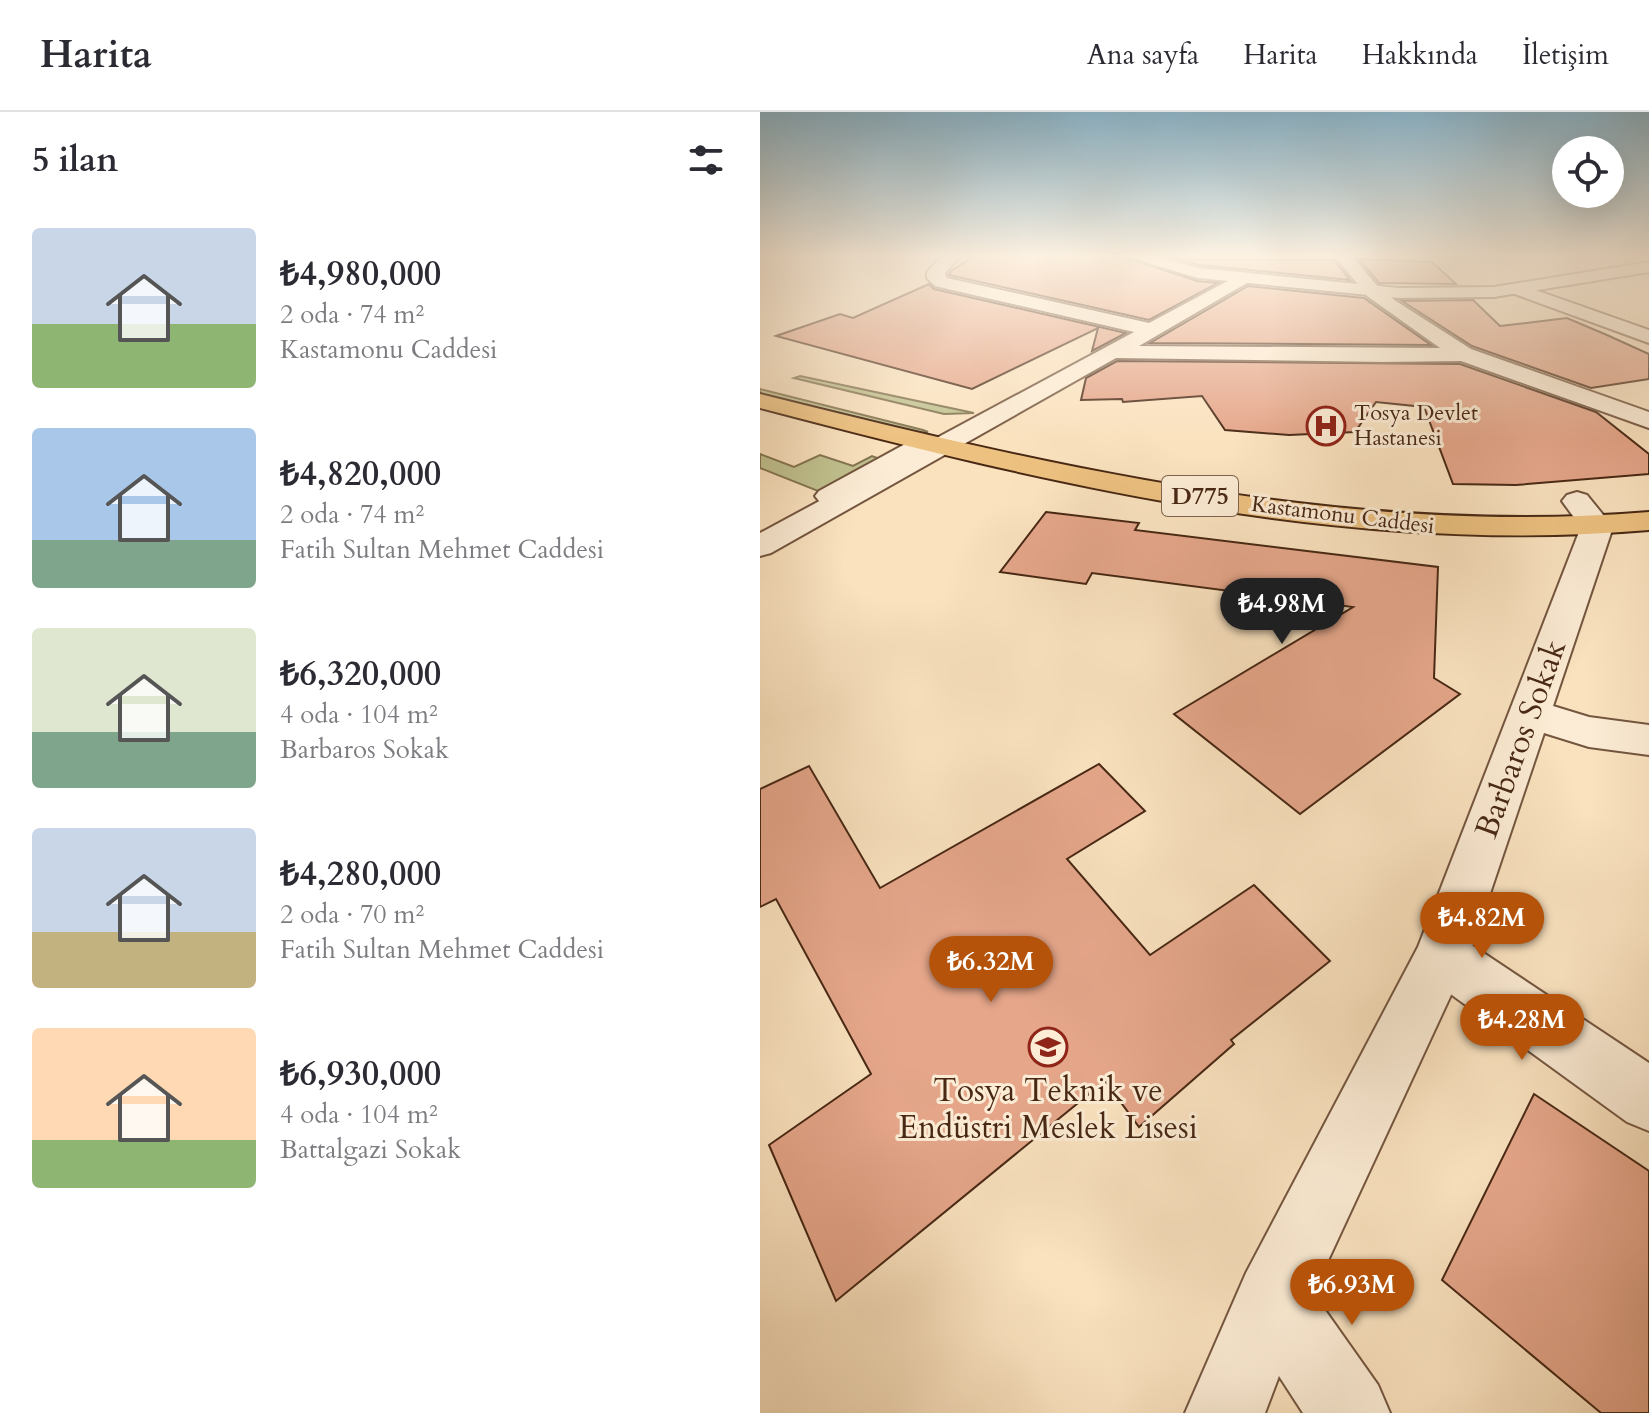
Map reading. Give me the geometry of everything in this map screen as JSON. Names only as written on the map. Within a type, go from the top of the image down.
[{"type":"main road","name":"Kastamonu Caddesi","points":[[760,381],[965,431],[1192,474],[1376,497],[1593,509],[1649,521]]},
{"type":"main road","name":"Kastamonu Caddesi","points":[[760,401],[938,447],[1179,493],[1350,518],[1482,529],[1593,509]]},
{"type":"street","points":[[1094,317],[1152,330]]},
{"type":"street","points":[[760,546],[1176,317]]},
{"type":"street","points":[[1409,317],[1463,354],[1649,420]]},
{"type":"street","points":[[1594,317],[1649,337]]},
{"type":"street","points":[[1109,352],[1367,356],[1463,354]]},
{"type":"street","points":[[828,496],[907,450]]},
{"type":"street","name":"Barbaros Sokak","points":[[1225,1413],[1272,1299],[1442,956],[1530,714],[1593,509]]},
{"type":"street","points":[[1530,714],[1589,732],[1649,740]]},
{"type":"street","points":[[1442,956],[1649,1100]]},
{"type":"street","points":[[1272,1299],[1350,1413]]},
{"type":"green space","points":[[800,376],[974,413],[944,414],[794,378]]},
{"type":"green space","points":[[760,389],[928,432],[920,433],[760,393]]},
{"type":"green space","points":[[760,454],[794,467],[820,455],[853,466],[872,456],[885,461],[823,493],[760,468]]},
{"type":"building","points":[[832,317],[1055,317],[1126,333],[1092,351],[1098,328],[972,389],[776,336]]},
{"type":"building","points":[[1195,317],[1391,317],[1431,345],[1150,343]]},
{"type":"building","points":[[1426,317],[1490,317],[1500,326],[1567,318],[1649,354],[1649,379],[1591,388],[1472,346]]},
{"type":"building","points":[[1117,361],[1460,364],[1596,412],[1649,454],[1649,474],[1516,485],[1453,484],[1424,407],[1376,402],[1355,432],[1289,435],[1225,430],[1202,396],[1123,402],[1122,399],[1081,400],[1086,378]]},
{"type":"building","points":[[1046,512],[1139,523],[1135,530],[1438,567],[1434,678],[1460,694],[1300,814],[1174,714],[1353,607],[1092,573],[1086,584],[1000,572]]},
{"type":"building","points":[[1099,764],[1145,811],[1067,859],[1150,955],[1254,885],[1330,961],[1231,1040],[1234,1044],[1139,1127],[1105,1081],[836,1301],[769,1145],[871,1074],[776,899],[760,907],[760,789],[809,766],[880,888]]},
{"type":"building","points":[[1534,1094],[1649,1171],[1649,1413],[1601,1413],[1442,1280]]},
{"type":"place","name":"Tosya Devlet Hastanesi","points":[[1326,426]]},
{"type":"place","name":"Tosya Teknik ve Endüstri Meslek Lisesi","points":[[1048,1047]]}]
